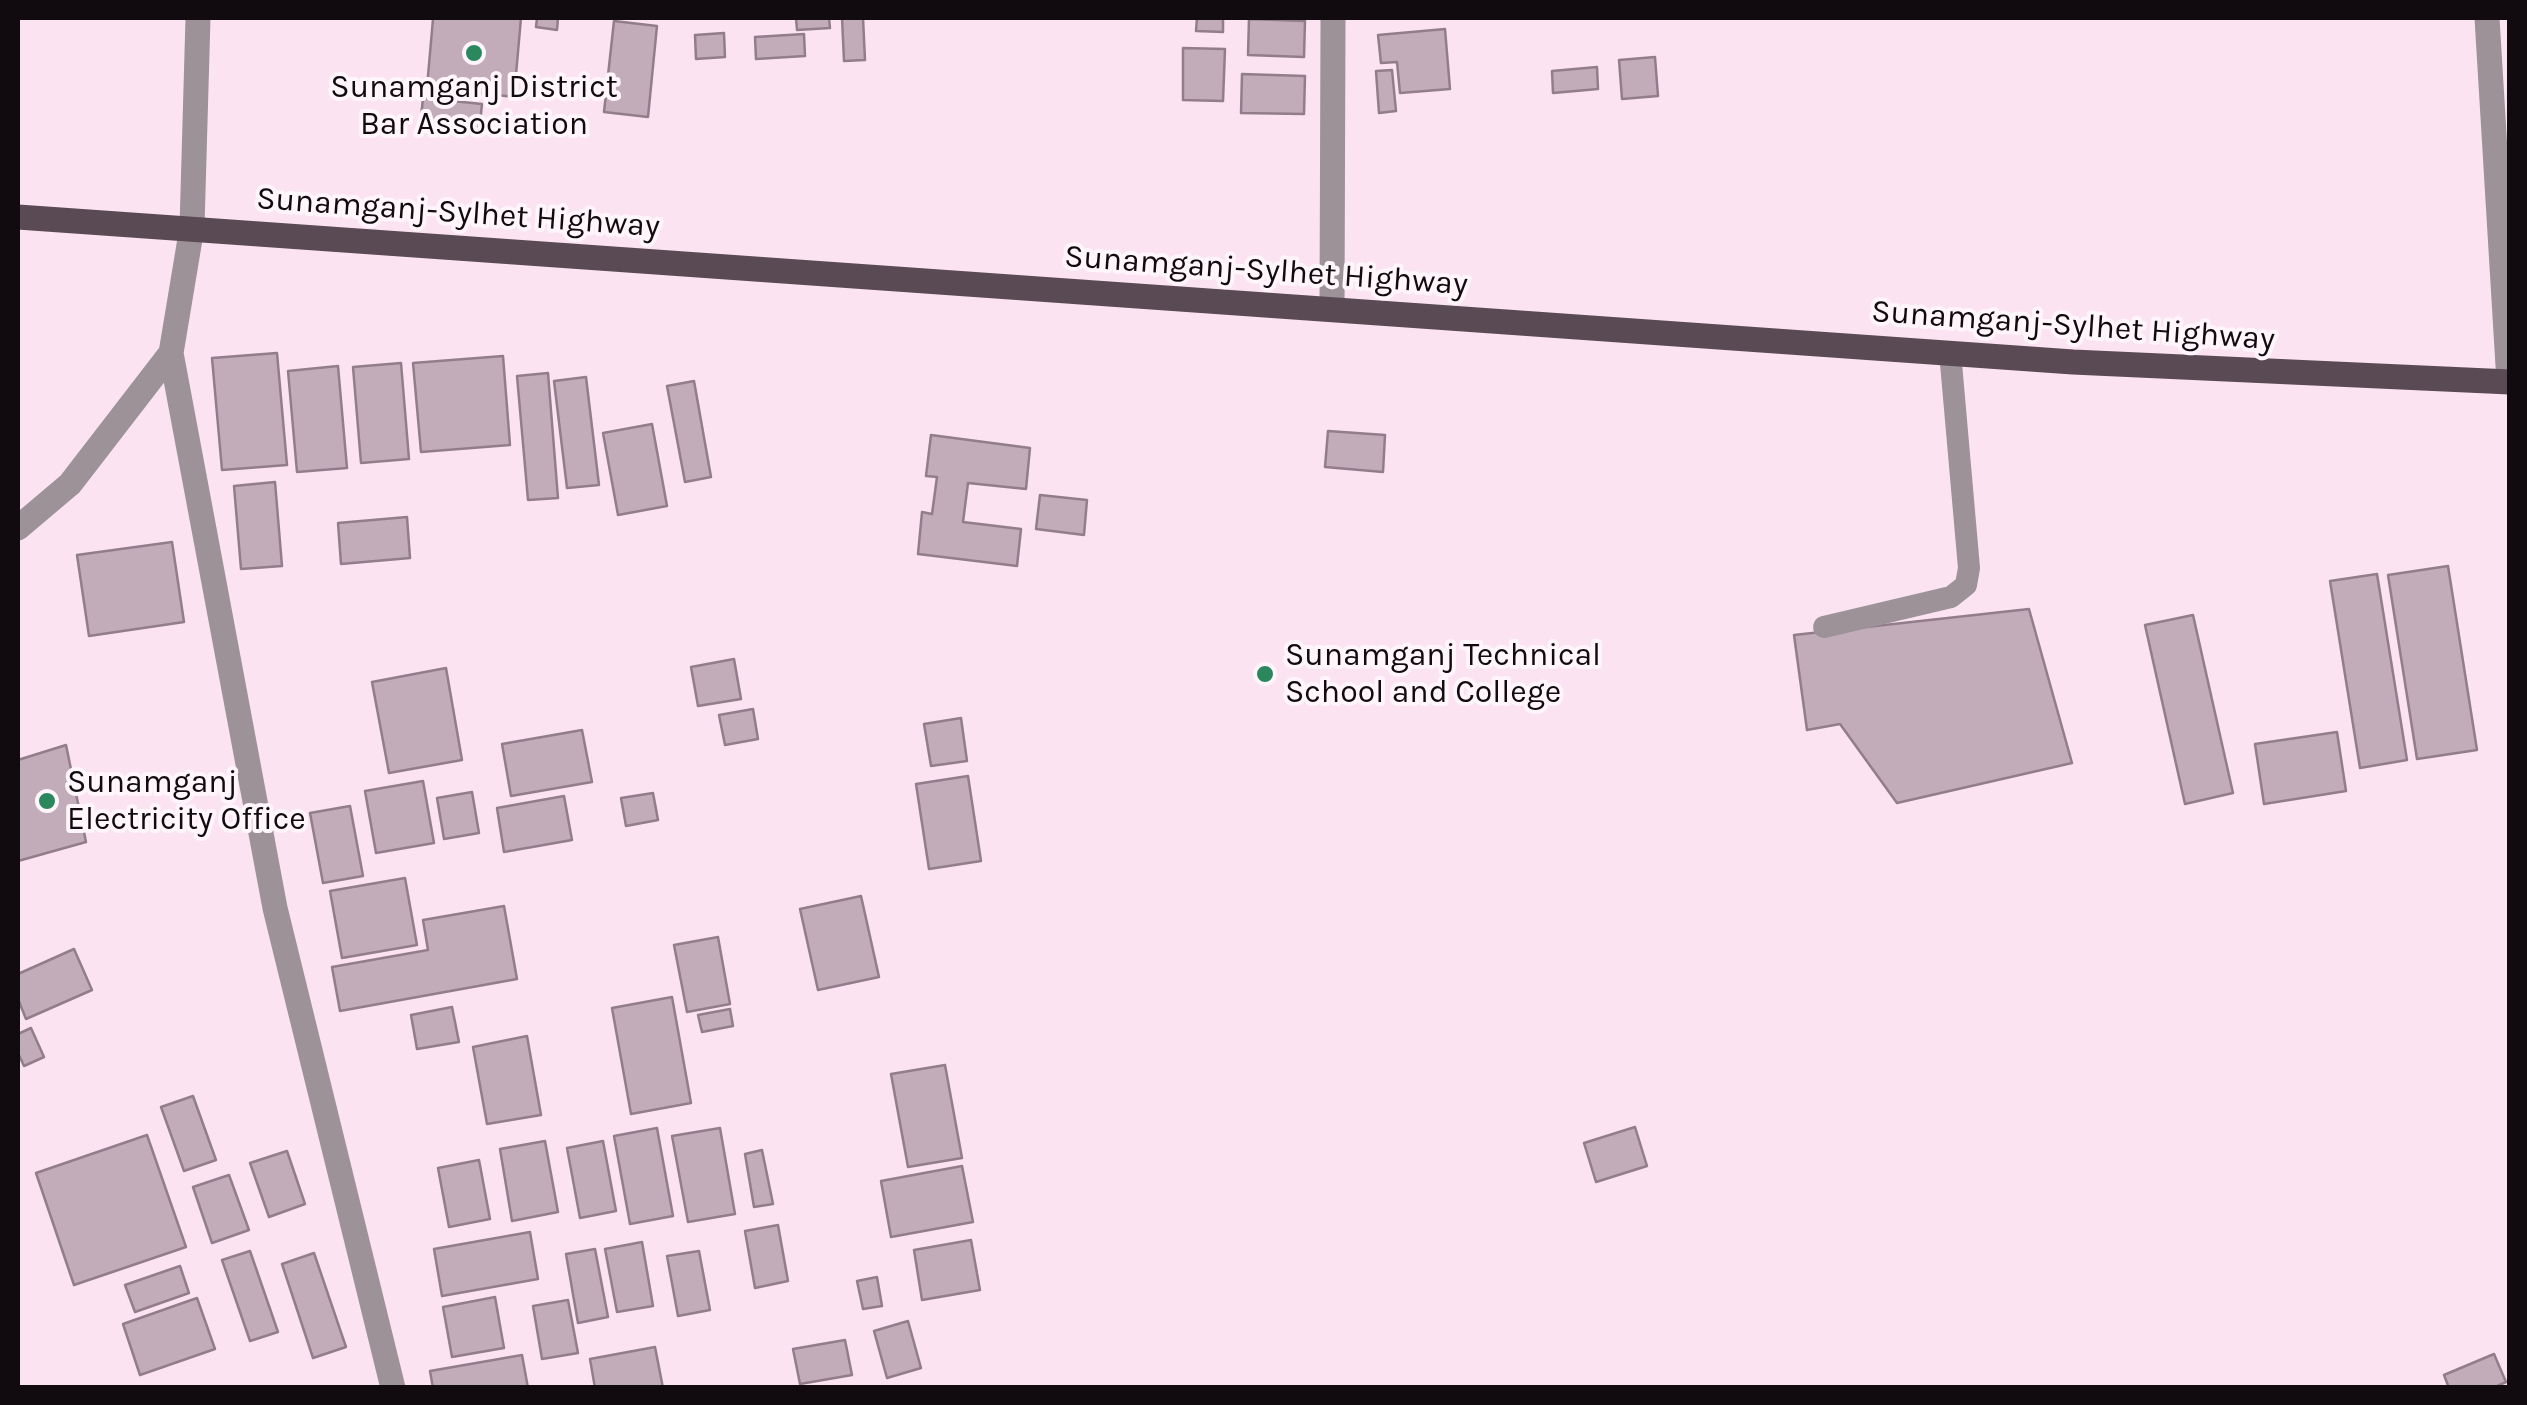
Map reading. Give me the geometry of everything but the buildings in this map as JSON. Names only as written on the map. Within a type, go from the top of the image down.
[{"type":"main road","name":"Sunamganj-Sylhet Highway","points":[[18,217],[2073,362],[2509,382]]},
{"type":"street","points":[[198,18],[192,227],[171,353],[275,908],[394,1388]]},
{"type":"street","points":[[1332,308],[1333,18]]},
{"type":"street","points":[[2487,18],[2509,382]]},
{"type":"street","points":[[18,528],[70,484],[171,353]]},
{"type":"lane","points":[[1824,626],[1951,596],[1966,585],[1970,568],[1950,352]]},
{"type":"place","name":"Sunamganj District Bar Association","points":[[474,53]]},
{"type":"place","name":"Sunamganj Technical School and College","points":[[1265,674]]},
{"type":"place","name":"Sunamganj Electricity Office","points":[[47,801]]}]
